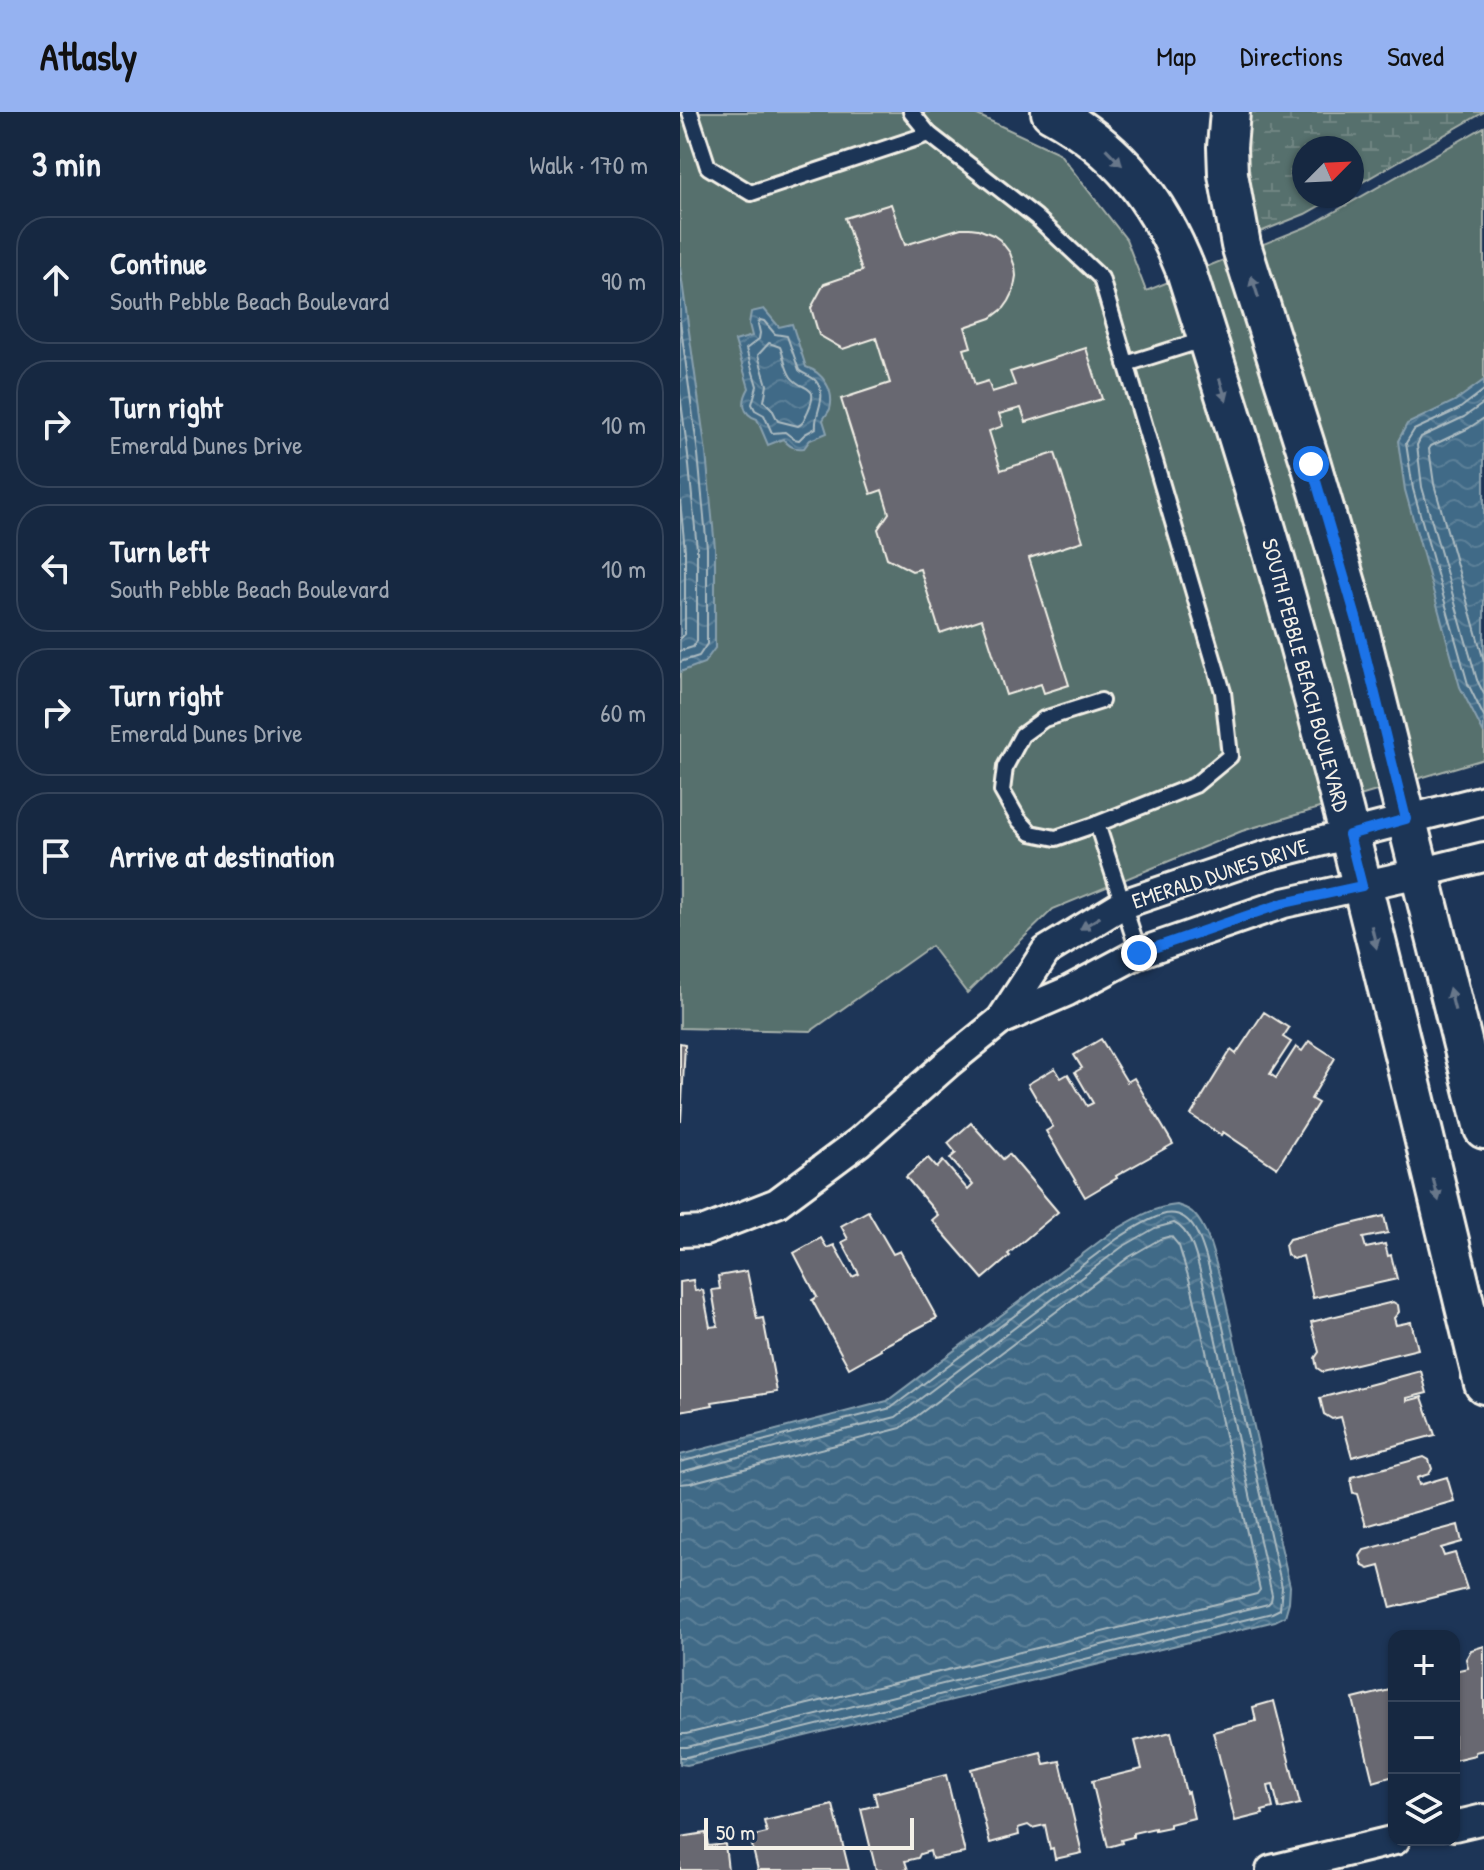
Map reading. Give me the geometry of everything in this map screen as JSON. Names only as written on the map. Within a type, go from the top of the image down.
[{"type":"street","name":"SOUTH PEBBLE BEACH BOULEVARD","points":[[1051,112],[1092,137],[1122,166],[1150,202],[1176,246],[1287,601],[1362,886],[1484,1384]]},
{"type":"street","points":[[1230,112],[1228,174],[1239,236],[1344,573],[1484,1129]]},
{"type":"street","name":"EMERALD DUNES DRIVE","points":[[1001,1020],[1046,951],[1123,904],[1264,856],[1484,800]]},
{"type":"street","name":"EMERALD DUNES DRIVE","points":[[680,1232],[705,1231],[777,1203],[859,1142],[1001,1020],[1066,992],[1139,953],[1284,903],[1484,857]]},
{"type":"street","points":[[1406,1068],[1465,1051]]},
{"type":"street","points":[[1460,1825],[1484,1819]]},
{"type":"street","points":[[1271,1870],[1355,1860],[1388,1844]]},
{"type":"lane","points":[[690,112],[708,167],[751,193],[929,134]]},
{"type":"lane","points":[[911,112],[929,134],[1036,217],[1101,278],[1223,692],[1230,756],[1195,785],[1056,838],[1031,833],[1018,819],[1002,791],[1005,767],[1022,735],[1044,719],[1101,701]]},
{"type":"lane","points":[[1126,364],[1207,339]]},
{"type":"lane","points":[[1097,824],[1139,953]]},
{"type":"green space","points":[[680,112],[971,112],[1059,153],[1126,239],[1146,291],[1311,225],[1341,208],[1364,208],[1364,195],[1484,127],[1484,759],[1242,831],[1053,909],[967,993],[931,946],[811,1031],[680,1028]]},
{"type":"green space","points":[[1246,112],[1484,112],[1364,181],[1364,136],[1292,136],[1292,208],[1316,208],[1255,234],[1243,156]]},
{"type":"water","points":[[680,267],[706,453],[715,548],[715,648],[704,663],[680,672]]},
{"type":"water","points":[[764,309],[779,327],[792,324],[806,367],[822,377],[831,395],[830,409],[823,420],[827,433],[810,440],[804,448],[792,447],[783,439],[768,445],[757,419],[748,414],[744,406],[749,388],[735,341],[752,336],[749,324],[751,312]]},
{"type":"water","points":[[1484,380],[1484,734],[1460,687],[1405,490],[1398,441],[1407,424],[1455,401]]},
{"type":"water","points":[[1177,1205],[1192,1212],[1204,1229],[1221,1281],[1290,1586],[1285,1616],[1275,1621],[687,1765],[680,1764],[680,1455],[887,1401],[1112,1232],[1151,1211]]},
{"type":"building","points":[[891,204],[905,245],[970,228],[993,235],[1010,253],[1016,276],[1009,301],[991,318],[965,327],[971,347],[964,349],[975,385],[988,381],[992,392],[1015,385],[1010,372],[1086,348],[1102,399],[1026,422],[1021,408],[999,414],[1003,426],[989,431],[1001,470],[1055,453],[1083,541],[1029,558],[1069,685],[1044,693],[1041,684],[1006,695],[982,619],[940,633],[920,569],[912,571],[887,558],[878,529],[889,513],[882,490],[871,494],[841,399],[890,383],[876,338],[843,349],[819,335],[811,308],[824,284],[862,271],[845,218]]},
{"type":"building","points":[[1264,1012],[1289,1028],[1283,1037],[1291,1042],[1270,1074],[1276,1078],[1296,1047],[1302,1051],[1309,1041],[1335,1058],[1311,1099],[1318,1103],[1277,1168],[1191,1115],[1231,1050],[1236,1054]]},
{"type":"building","points":[[1101,1039],[1127,1082],[1134,1078],[1173,1144],[1085,1197],[1046,1131],[1053,1127],[1028,1084],[1055,1068],[1061,1078],[1068,1074],[1087,1106],[1093,1103],[1075,1072],[1082,1068],[1074,1055]]},
{"type":"building","points":[[680,1043],[685,1044],[681,1121],[680,1121]]},
{"type":"building","points":[[971,1123],[1003,1159],[1009,1154],[1058,1212],[983,1279],[932,1220],[938,1215],[906,1177],[928,1158],[937,1168],[943,1161],[968,1190],[973,1185],[950,1158],[956,1153],[948,1143]]},
{"type":"building","points":[[868,1211],[893,1254],[900,1251],[937,1318],[849,1368],[812,1300],[817,1297],[794,1253],[821,1238],[827,1248],[834,1245],[852,1277],[859,1274],[842,1242],[848,1239],[841,1226]]},
{"type":"building","points":[[1384,1216],[1388,1233],[1363,1238],[1366,1248],[1385,1244],[1397,1279],[1313,1298],[1303,1256],[1293,1259],[1287,1255],[1285,1245],[1289,1239]]},
{"type":"building","points":[[747,1271],[757,1319],[763,1318],[777,1392],[712,1402],[713,1405],[680,1411],[680,1282],[693,1280],[695,1291],[703,1290],[710,1327],[718,1326],[712,1290],[720,1289],[718,1276]]},
{"type":"building","points":[[1393,1302],[1398,1305],[1399,1312],[1394,1318],[1396,1325],[1411,1322],[1418,1349],[1323,1372],[1317,1368],[1315,1358],[1319,1352],[1311,1322]]},
{"type":"building","points":[[1421,1371],[1427,1393],[1407,1398],[1407,1401],[1422,1397],[1435,1435],[1352,1457],[1341,1417],[1332,1419],[1324,1414],[1320,1398]]},
{"type":"building","points":[[1424,1457],[1429,1460],[1432,1469],[1429,1474],[1417,1478],[1419,1485],[1447,1477],[1454,1501],[1366,1526],[1357,1494],[1353,1493],[1352,1477]]},
{"type":"building","points":[[1458,1525],[1462,1542],[1441,1548],[1444,1556],[1455,1553],[1467,1589],[1391,1608],[1380,1566],[1369,1569],[1363,1566],[1360,1556],[1364,1550]]},
{"type":"building","points":[[1484,1646],[1484,1750],[1460,1759],[1460,1670],[1468,1668],[1466,1659],[1471,1650]]},
{"type":"building","points":[[1388,1690],[1388,1778],[1373,1782],[1353,1699]]},
{"type":"building","points":[[1274,1701],[1300,1804],[1279,1809],[1273,1785],[1268,1786],[1273,1808],[1262,1811],[1263,1814],[1235,1821],[1213,1732],[1256,1721],[1253,1707]]},
{"type":"building","points":[[1171,1732],[1194,1818],[1170,1824],[1170,1827],[1133,1833],[1133,1837],[1108,1847],[1092,1781],[1142,1769],[1135,1741]]},
{"type":"building","points":[[1041,1752],[1044,1764],[1060,1761],[1082,1853],[1055,1859],[1045,1825],[1018,1828],[1019,1835],[990,1843],[971,1769]]},
{"type":"building","points":[[946,1775],[965,1853],[932,1859],[930,1851],[905,1861],[908,1870],[876,1870],[861,1809],[877,1805],[874,1793]]},
{"type":"building","points":[[833,1805],[849,1870],[758,1870],[750,1837],[767,1833],[764,1821]]},
{"type":"building","points":[[706,1833],[708,1846],[725,1844],[728,1870],[680,1870],[680,1837]]},
{"type":"route","points":[[1139,953],[1284,903],[1362,886],[1349,835],[1406,819],[1357,621],[1311,464]]}]
